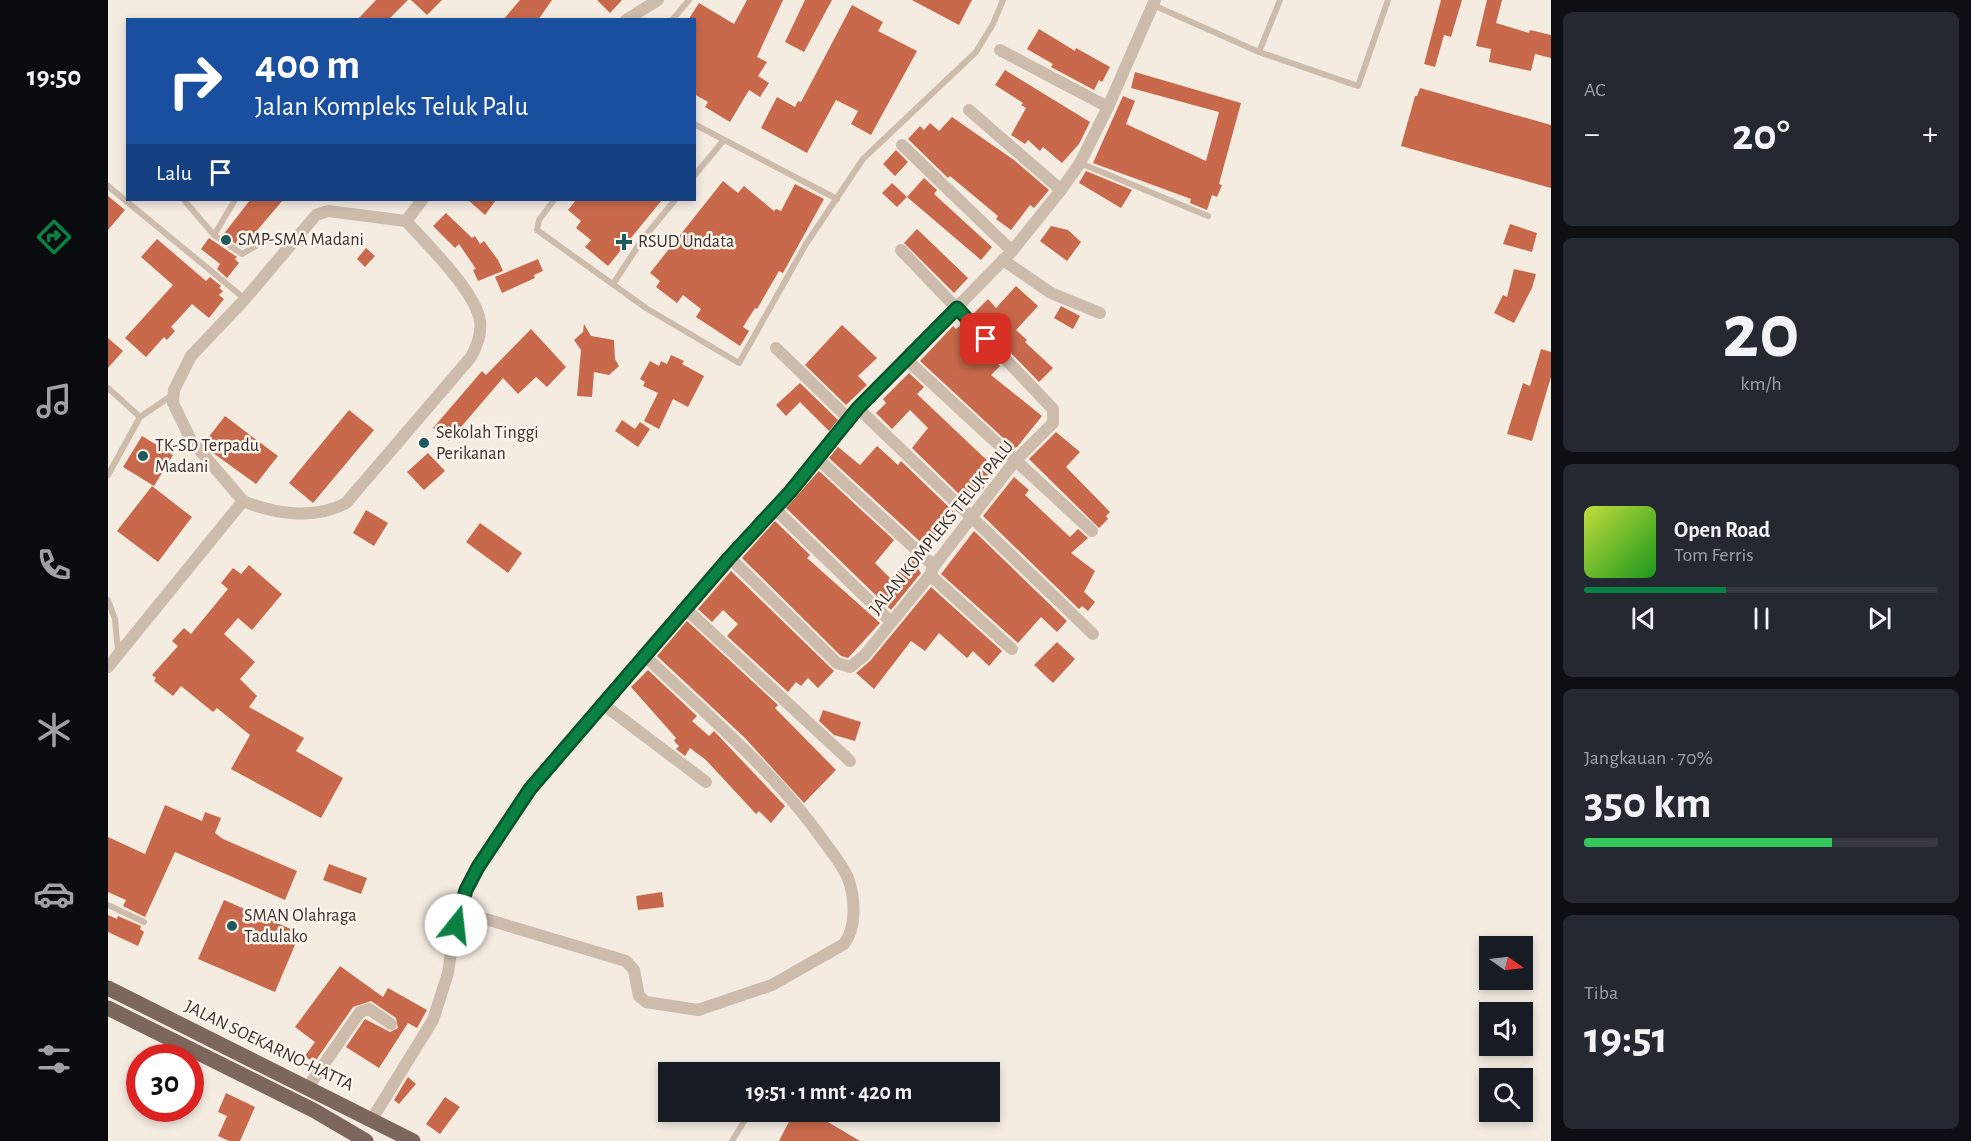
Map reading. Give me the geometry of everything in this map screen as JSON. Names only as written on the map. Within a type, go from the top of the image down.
[{"type":"main road","name":"JALAN SOEKARNO-HATTA","points":[[108,988],[413,1141]]},
{"type":"main road","name":"JALAN SOEKARNO-HATTA","points":[[108,1008],[315,1111],[366,1141]]},
{"type":"street","points":[[629,18],[658,0]]},
{"type":"street","points":[[372,1119],[433,1020],[448,973],[459,911],[478,867],[530,789],[687,610],[729,558],[775,509],[858,408],[1003,260],[1062,190],[1080,163],[1108,107],[1154,2]]},
{"type":"street","points":[[1000,50],[1108,107]]},
{"type":"street","points":[[969,110],[1062,190]]},
{"type":"street","points":[[902,145],[1012,250]]},
{"type":"street","points":[[406,221],[418,201]]},
{"type":"street","points":[[322,212],[406,221],[448,265],[478,313],[481,333],[477,346],[346,503],[328,510],[273,512],[243,501],[191,440],[173,402],[179,375],[191,356],[245,300],[295,239],[322,212]]},
{"type":"street","points":[[901,249],[957,308]]},
{"type":"street","points":[[1003,260],[1051,293],[1100,313]]},
{"type":"street","name":"JALAN KOMPLEKS TELUK PALU","points":[[729,558],[843,667],[850,667],[864,656],[1014,462],[1047,432],[1053,423],[1055,412],[957,308]]},
{"type":"street","points":[[776,348],[849,419]]},
{"type":"street","points":[[906,359],[1014,462],[1092,531]]},
{"type":"street","points":[[858,408],[1093,634]]},
{"type":"street","points":[[818,459],[1012,650]]},
{"type":"street","points":[[108,667],[243,501]]},
{"type":"street","points":[[775,509],[890,621]]},
{"type":"street","points":[[687,610],[850,761]]},
{"type":"street","points":[[459,911],[626,961],[634,970],[639,996],[646,1002],[698,1010],[772,985],[844,944],[848,938],[854,914],[848,880],[842,868],[805,815],[756,762],[646,657]]},
{"type":"street","points":[[604,705],[706,782]]},
{"type":"street","points":[[308,1087],[360,1012],[369,1009],[391,1024]]},
{"type":"lane","points":[[674,18],[689,0]]},
{"type":"lane","points":[[553,201],[539,220],[537,230],[646,308],[740,363],[806,244],[863,159],[976,52],[993,24],[1003,0]]},
{"type":"lane","points":[[1259,52],[1280,0]]},
{"type":"lane","points":[[1154,2],[1259,52],[1358,86],[1388,0]]},
{"type":"lane","points":[[696,125],[837,199]]},
{"type":"lane","points":[[696,174],[723,141]]},
{"type":"lane","points":[[1080,163],[1208,216]]},
{"type":"lane","points":[[108,186],[245,300]]},
{"type":"lane","points":[[185,201],[214,235],[242,254],[264,241],[295,239]]},
{"type":"lane","points":[[214,235],[232,201]]},
{"type":"lane","points":[[613,284],[642,240],[674,201]]},
{"type":"lane","points":[[108,388],[140,417]]},
{"type":"lane","points":[[108,475],[140,417],[174,394]]},
{"type":"lane","points":[[108,600],[115,619],[118,655]]},
{"type":"lane","points":[[108,905],[144,922]]},
{"type":"lane","points":[[732,1141],[744,1122]]},
{"type":"building","points":[[376,0],[408,0],[390,18],[359,18]]},
{"type":"building","points":[[411,0],[442,0],[427,15]]},
{"type":"building","points":[[520,0],[552,0],[539,18],[505,18]]},
{"type":"building","points":[[597,0],[622,0],[610,13]]},
{"type":"building","points":[[747,0],[783,0],[757,57],[767,62],[758,76],[769,83],[760,97],[749,90],[730,122],[705,107],[708,102],[696,95],[696,18],[689,18],[699,3],[734,24]]},
{"type":"building","points":[[805,0],[832,0],[804,52],[785,42]]},
{"type":"building","points":[[912,0],[972,0],[959,25]]},
{"type":"building","points":[[1441,0],[1462,0],[1451,37],[1444,35],[1435,67],[1424,64]]},
{"type":"building","points":[[1487,0],[1502,0],[1496,23],[1529,33],[1530,30],[1551,35],[1551,58],[1535,54],[1531,71],[1489,62],[1491,49],[1476,46]]},
{"type":"building","points":[[852,5],[883,22],[878,31],[917,51],[871,135],[851,124],[858,111],[836,100],[807,153],[761,128],[777,97],[795,107],[798,101],[801,102]]},
{"type":"building","points":[[1039,29],[1075,51],[1076,48],[1110,67],[1102,82],[1099,80],[1094,90],[1051,67],[1053,64],[1027,49]]},
{"type":"building","points":[[1005,70],[1090,122],[1079,144],[1062,163],[1043,147],[1040,151],[1028,140],[1025,144],[1011,135],[1026,108],[1021,105],[1023,103],[995,85]]},
{"type":"building","points":[[1135,72],[1241,103],[1219,184],[1222,185],[1217,197],[1212,195],[1207,210],[1190,203],[1191,199],[1093,163],[1123,96],[1135,101],[1126,124],[1206,161],[1219,112],[1131,88]]},
{"type":"building","points":[[1420,88],[1551,125],[1551,188],[1401,146],[1415,96]]},
{"type":"building","points":[[952,117],[1014,160],[1049,190],[1034,208],[1030,205],[1011,230],[996,219],[998,216],[950,176],[948,178],[908,139],[920,126],[924,130],[930,123],[939,131]]},
{"type":"building","points":[[896,150],[908,162],[895,176],[883,164]]},
{"type":"building","points":[[1086,171],[1132,190],[1121,208],[1079,183]]},
{"type":"building","points":[[924,178],[937,190],[934,194],[992,247],[981,260],[907,197]]},
{"type":"building","points":[[723,181],[738,193],[744,186],[774,211],[776,209],[781,211],[795,184],[824,199],[783,273],[779,271],[757,309],[755,308],[743,327],[749,331],[740,346],[696,317],[701,309],[683,295],[677,303],[656,287],[660,281],[650,273]]},
{"type":"building","points":[[892,183],[907,197],[897,207],[882,193]]},
{"type":"building","points":[[108,196],[125,210],[108,230]]},
{"type":"building","points":[[249,201],[282,201],[242,248],[223,235]]},
{"type":"building","points":[[469,201],[495,201],[485,215]]},
{"type":"building","points":[[575,201],[661,201],[608,266],[585,247],[591,240],[576,228],[581,221],[568,210]]},
{"type":"building","points":[[446,213],[472,238],[475,236],[480,244],[484,241],[503,271],[478,281],[473,270],[476,269],[459,244],[455,248],[433,226]]},
{"type":"building","points":[[1510,224],[1537,233],[1532,252],[1503,244]]},
{"type":"building","points":[[1051,226],[1068,230],[1081,242],[1067,261],[1040,241]]},
{"type":"building","points":[[917,229],[968,278],[954,293],[904,243]]},
{"type":"building","points":[[209,238],[237,257],[235,259],[239,263],[227,278],[217,269],[220,264],[201,249]]},
{"type":"building","points":[[157,239],[206,281],[210,277],[221,286],[219,288],[223,291],[219,295],[224,299],[209,318],[192,304],[171,327],[175,331],[167,340],[164,337],[146,357],[125,338],[173,285],[141,257]]},
{"type":"building","points":[[366,248],[375,256],[365,267],[357,259]]},
{"type":"building","points":[[538,259],[543,271],[534,275],[535,278],[502,293],[495,277]]},
{"type":"building","points":[[1514,269],[1536,274],[1532,288],[1514,323],[1494,313],[1503,295],[1507,297]]},
{"type":"building","points":[[1016,286],[1038,306],[1016,330],[1027,340],[1025,342],[1053,368],[1039,382],[973,314],[988,299],[996,308]]},
{"type":"building","points":[[1061,306],[1080,316],[1073,329],[1054,318]]},
{"type":"building","points":[[584,324],[591,336],[614,340],[615,359],[619,366],[609,375],[594,372],[592,397],[577,396],[581,350],[574,340],[583,332]]},
{"type":"building","points":[[842,325],[877,358],[858,376],[867,385],[846,405],[805,365]]},
{"type":"building","points":[[961,325],[1000,366],[991,375],[1042,416],[1017,447],[1014,448],[920,361],[953,326],[956,329]]},
{"type":"building","points":[[531,329],[566,367],[547,387],[536,377],[518,394],[503,378],[449,441],[433,428],[482,371],[486,375]]},
{"type":"building","points":[[108,338],[123,351],[108,368]]},
{"type":"building","points":[[1541,349],[1551,352],[1551,377],[1532,441],[1507,434],[1523,383],[1530,386]]},
{"type":"building","points":[[671,355],[684,361],[682,364],[704,376],[688,407],[673,399],[659,429],[644,421],[658,393],[643,386],[645,382],[640,379],[650,361],[659,366],[661,361],[667,364]]},
{"type":"building","points":[[909,373],[924,387],[917,394],[994,467],[985,479],[988,482],[980,493],[974,487],[964,499],[912,448],[928,428],[910,410],[892,429],[876,413],[886,403],[883,399]]},
{"type":"building","points":[[800,383],[838,420],[829,431],[800,402],[786,416],[776,405]]},
{"type":"building","points":[[349,410],[374,430],[313,503],[289,483]]},
{"type":"building","points":[[225,416],[278,456],[256,484],[213,453],[219,446],[208,438]]},
{"type":"building","points":[[622,420],[635,429],[640,422],[650,429],[638,447],[615,431]]},
{"type":"building","points":[[1056,432],[1080,452],[1066,467],[1110,512],[1106,516],[1108,519],[1099,528],[1029,459]]},
{"type":"building","points":[[142,436],[173,455],[154,486],[123,467]]},
{"type":"building","points":[[877,446],[898,465],[901,461],[954,512],[926,547],[829,458],[838,447],[860,465]]},
{"type":"building","points":[[428,453],[445,471],[424,490],[407,472]]},
{"type":"building","points":[[819,471],[894,540],[875,563],[891,579],[912,557],[921,565],[918,569],[921,573],[891,610],[786,508]]},
{"type":"building","points":[[1014,477],[1029,490],[1025,495],[1070,537],[1078,529],[1088,538],[1071,553],[1095,571],[1084,592],[1095,602],[1088,611],[1082,606],[1079,609],[983,516]]},
{"type":"building","points":[[152,486],[192,517],[158,562],[117,531]]},
{"type":"building","points":[[366,510],[388,523],[374,546],[353,533]]},
{"type":"building","points":[[775,521],[810,555],[807,558],[880,623],[848,658],[841,656],[742,558]]},
{"type":"building","points":[[480,523],[522,553],[508,573],[466,542]]},
{"type":"building","points":[[974,531],[1067,621],[1057,632],[1041,617],[1018,643],[941,574]]},
{"type":"building","points":[[249,565],[282,594],[252,630],[238,618],[224,634],[255,662],[240,679],[257,696],[249,707],[304,738],[296,751],[343,778],[321,818],[231,769],[250,735],[217,708],[213,712],[181,686],[173,696],[154,681],[156,678],[152,675],[178,646],[172,641],[184,628],[191,634],[228,589],[221,583],[233,568],[241,574]]},
{"type":"building","points":[[731,571],[834,671],[818,688],[808,678],[801,686],[796,682],[788,692],[727,636],[738,624],[723,610],[712,622],[698,609]]},
{"type":"building","points":[[931,587],[1002,651],[989,666],[973,651],[967,658],[939,633],[925,651],[911,641],[874,689],[856,673],[870,661]]},
{"type":"building","points":[[687,621],[778,705],[775,708],[836,770],[804,803],[745,738],[657,656]]},
{"type":"building","points":[[1057,642],[1075,659],[1053,683],[1034,665]]},
{"type":"building","points":[[648,670],[697,716],[692,721],[709,736],[714,731],[785,806],[771,823],[759,811],[756,814],[706,760],[690,748],[685,756],[676,749],[679,746],[674,741],[676,738],[631,687]]},
{"type":"building","points":[[823,710],[861,722],[855,741],[834,735],[819,721]]},
{"type":"building","points":[[165,805],[202,821],[205,812],[221,818],[215,833],[223,839],[297,871],[285,900],[175,852],[145,917],[123,906],[126,900],[108,892],[108,837],[145,854]]},
{"type":"building","points":[[329,864],[367,878],[361,894],[323,880]]},
{"type":"building","points":[[662,892],[664,907],[638,910],[636,896]]},
{"type":"building","points":[[224,900],[300,933],[275,992],[198,959]]},
{"type":"building","points":[[108,915],[117,919],[118,916],[141,926],[140,929],[144,932],[138,946],[108,932]]},
{"type":"building","points":[[340,966],[383,997],[388,988],[427,1010],[417,1028],[408,1023],[379,1068],[346,1047],[365,1019],[390,1032],[398,1028],[396,1018],[371,1001],[353,1007],[314,1063],[305,1056],[315,1042],[295,1027]]},
{"type":"building","points":[[408,1077],[416,1084],[399,1104],[394,1100]]},
{"type":"building","points":[[226,1093],[255,1107],[240,1141],[229,1141],[218,1136],[227,1116],[218,1112]]},
{"type":"building","points":[[445,1097],[460,1107],[440,1134],[426,1124]]},
{"type":"building","points":[[789,1122],[828,1122],[860,1141],[779,1141]]},
{"type":"place","name":"SMP-SMA Madani","points":[[226,240]]},
{"type":"place","name":"RSUD Undata","points":[[624,242]]},
{"type":"place","name":"Sekolah Tinggi Perikanan","points":[[424,443]]},
{"type":"place","name":"TK-SD Terpadu Madani","points":[[143,456]]},
{"type":"place","name":"SMAN Olahraga Tadulako","points":[[232,926]]},
{"type":"route","points":[[456,925],[466,890],[478,867],[530,789],[687,610],[729,558],[790,492],[858,408],[957,308],[986,339]]}]
